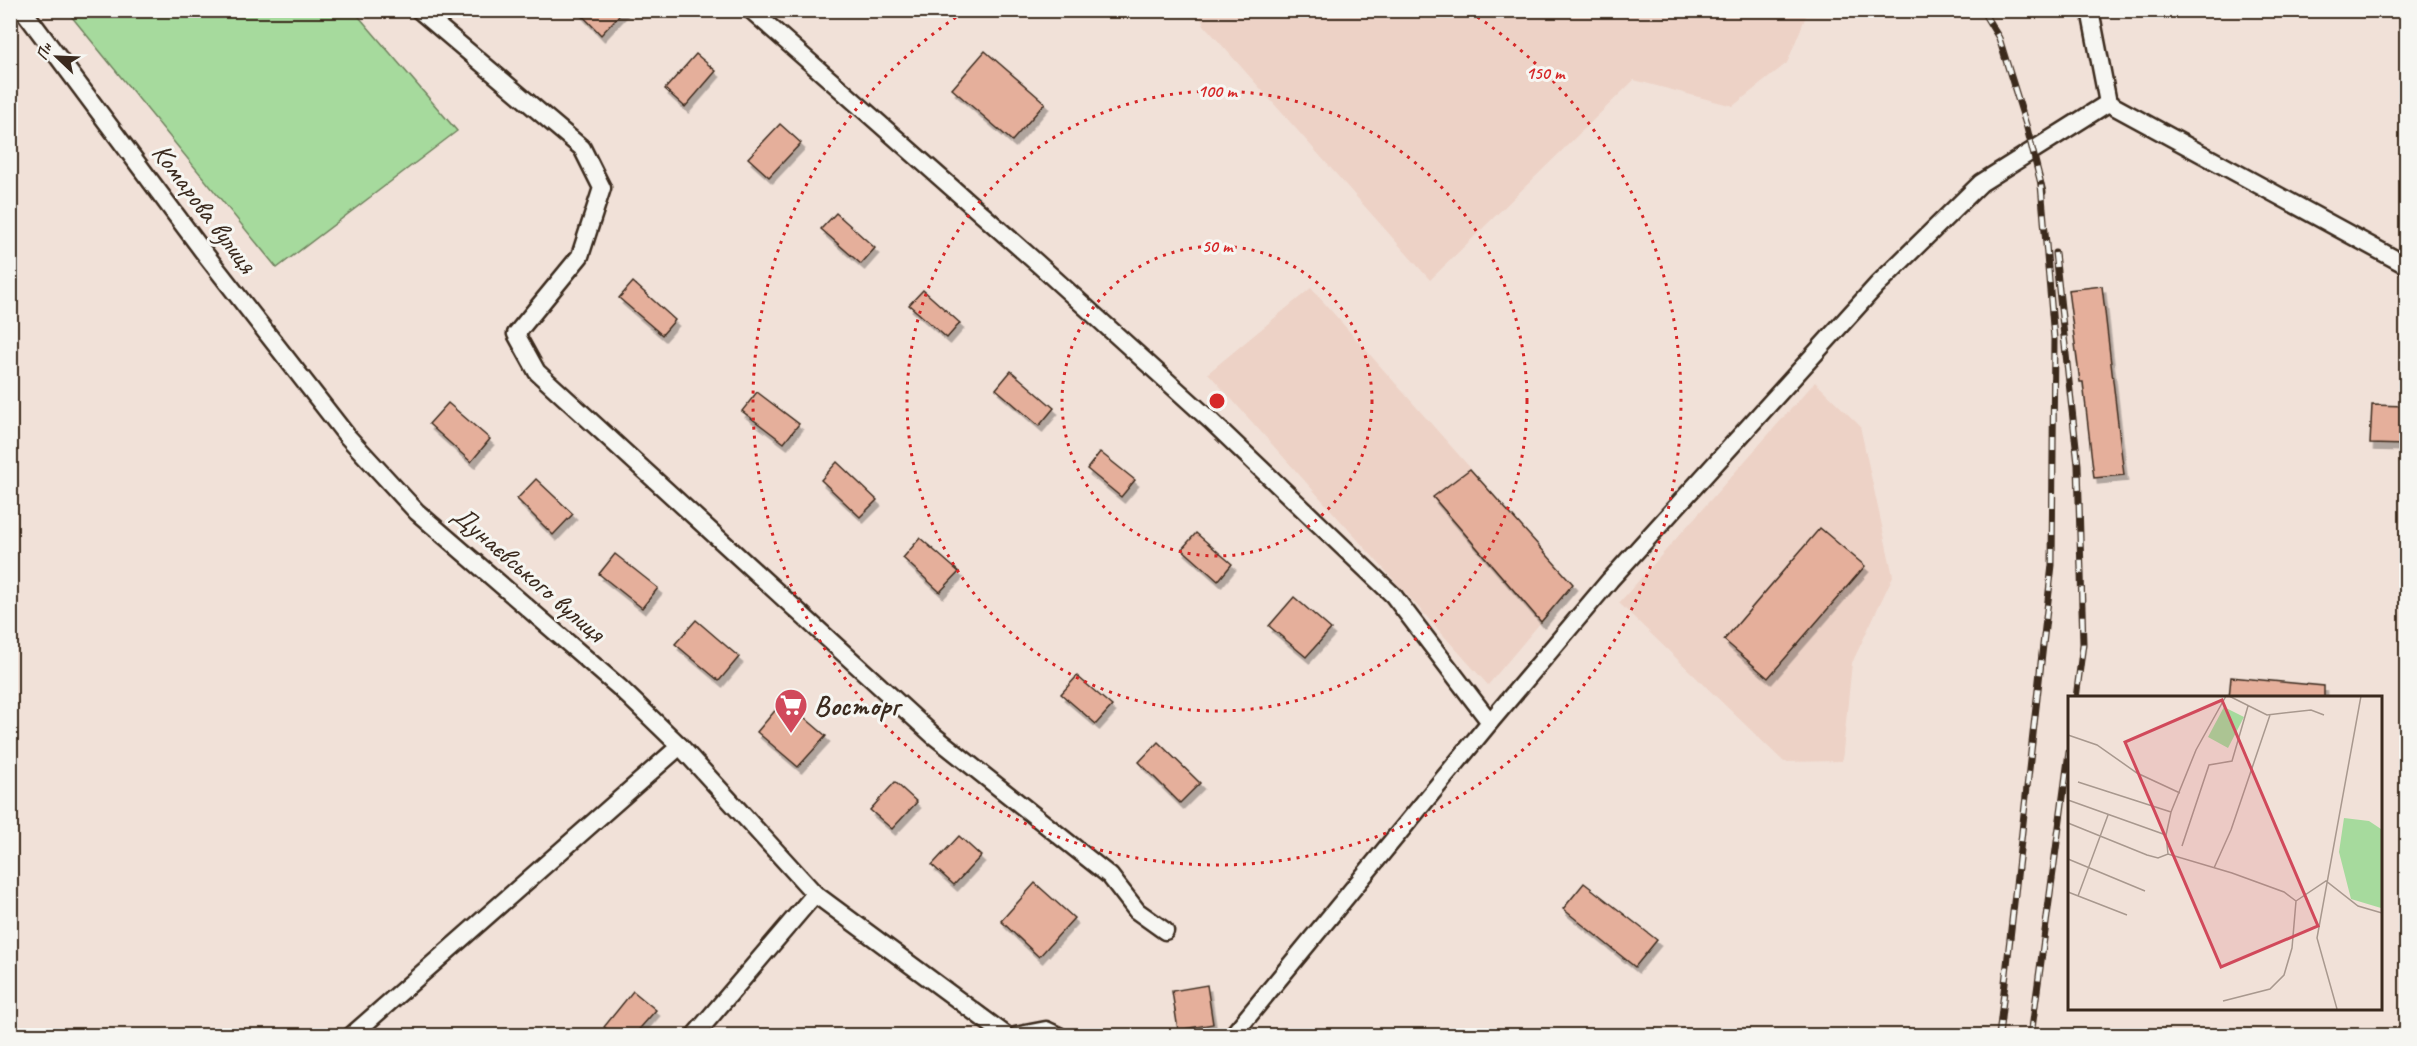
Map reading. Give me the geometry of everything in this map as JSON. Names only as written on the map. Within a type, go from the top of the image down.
[{"type":"street","name":"Комарова вулиця","points":[[23,10],[202,250],[346,436]]},
{"type":"street","points":[[418,10],[582,148],[602,188],[580,256],[516,334],[537,372],[933,735],[1110,876],[1137,911],[1165,932]]},
{"type":"street","points":[[750,10],[1081,302],[1335,539],[1393,595],[1490,722]]},
{"type":"street","points":[[2090,10],[2108,103]]},
{"type":"street","points":[[1232,1035],[1610,580],[1877,285],[1981,183],[2108,103]]},
{"type":"street","points":[[2108,103],[2406,265]]},
{"type":"street","name":"Дунаєвського вулиця","points":[[346,436],[417,512],[620,688],[680,746],[815,894],[1007,1035]]},
{"type":"street","points":[[351,1035],[680,746]]},
{"type":"street","points":[[694,1035],[815,894]]},
{"type":"street","points":[[1015,1035],[1046,1030],[1059,1035]]},
{"type":"shaded area","points":[[1197,11],[1808,11],[1787,63],[1733,106],[1634,80],[1430,280],[1204,25]]},
{"type":"shaded area","points":[[1311,288],[1573,584],[1488,685],[1208,373]]},
{"type":"shaded area","points":[[1815,382],[1860,426],[1893,576],[1852,663],[1842,761],[1784,762],[1619,603]]},
{"type":"green space","points":[[67,11],[354,11],[457,131],[277,268]]},
{"type":"building","points":[[577,10],[624,10],[601,35]]},
{"type":"building","points":[[985,51],[1045,103],[1012,141],[952,89]]},
{"type":"building","points":[[696,54],[716,71],[685,107],[665,89]]},
{"type":"building","points":[[780,124],[801,143],[769,177],[748,158]]},
{"type":"building","points":[[836,213],[875,248],[861,264],[821,229]]},
{"type":"building","points":[[633,282],[675,320],[662,335],[619,298]]},
{"type":"building","points":[[2102,286],[2124,475],[2094,478],[2083,382],[2080,382],[2068,290]]},
{"type":"building","points":[[923,290],[960,323],[947,338],[909,305]]},
{"type":"building","points":[[1011,371],[1054,408],[1039,426],[996,389]]},
{"type":"building","points":[[757,392],[799,424],[784,443],[742,411]]},
{"type":"building","points":[[448,403],[490,439],[471,462],[429,424]]},
{"type":"building","points":[[2372,405],[2406,406],[2406,445],[2370,444]]},
{"type":"building","points":[[1100,452],[1135,480],[1121,497],[1087,469]]},
{"type":"building","points":[[837,462],[877,500],[860,517],[821,480]]},
{"type":"building","points":[[1470,469],[1573,584],[1541,622],[1433,497]]},
{"type":"building","points":[[536,479],[573,514],[553,535],[517,499]]},
{"type":"building","points":[[1820,528],[1865,566],[1768,678],[1724,640]]},
{"type":"building","points":[[1196,533],[1232,564],[1218,581],[1182,549]]},
{"type":"building","points":[[920,538],[959,572],[940,592],[903,558]]},
{"type":"building","points":[[615,554],[658,588],[642,608],[599,574]]},
{"type":"building","points":[[1294,597],[1331,629],[1306,657],[1269,626]]},
{"type":"building","points":[[696,620],[739,657],[719,681],[675,644]]},
{"type":"building","points":[[1077,676],[1112,706],[1096,724],[1061,694]]},
{"type":"building","points":[[2231,677],[2324,686],[2324,696],[2229,696]]},
{"type":"building","name":"Восторг","points":[[784,700],[826,736],[798,767],[757,732]]},
{"type":"building","points":[[1158,742],[1200,783],[1180,803],[1139,762]]},
{"type":"building","points":[[895,782],[917,802],[892,829],[870,810]]},
{"type":"building","points":[[959,836],[981,856],[954,885],[932,865]]},
{"type":"building","points":[[1035,883],[1074,918],[1039,957],[1001,921]]},
{"type":"building","points":[[1584,883],[1657,940],[1635,967],[1563,909]]},
{"type":"building","points":[[1207,985],[1213,1024],[1178,1030],[1172,991]]},
{"type":"building","points":[[633,991],[656,1010],[634,1035],[615,1035],[604,1027]]},
{"type":"railway","points":[[1982,10],[1999,38],[2027,128],[2043,192]]},
{"type":"railway","points":[[1999,1036],[2052,565],[2054,338],[2041,185]]},
{"type":"railway","points":[[2055,253],[2078,465],[2083,644],[2076,696]]},
{"type":"railway","points":[[2031,1036],[2068,759]]},
{"type":"place","name":"Восторг","points":[[791,734]]}]
